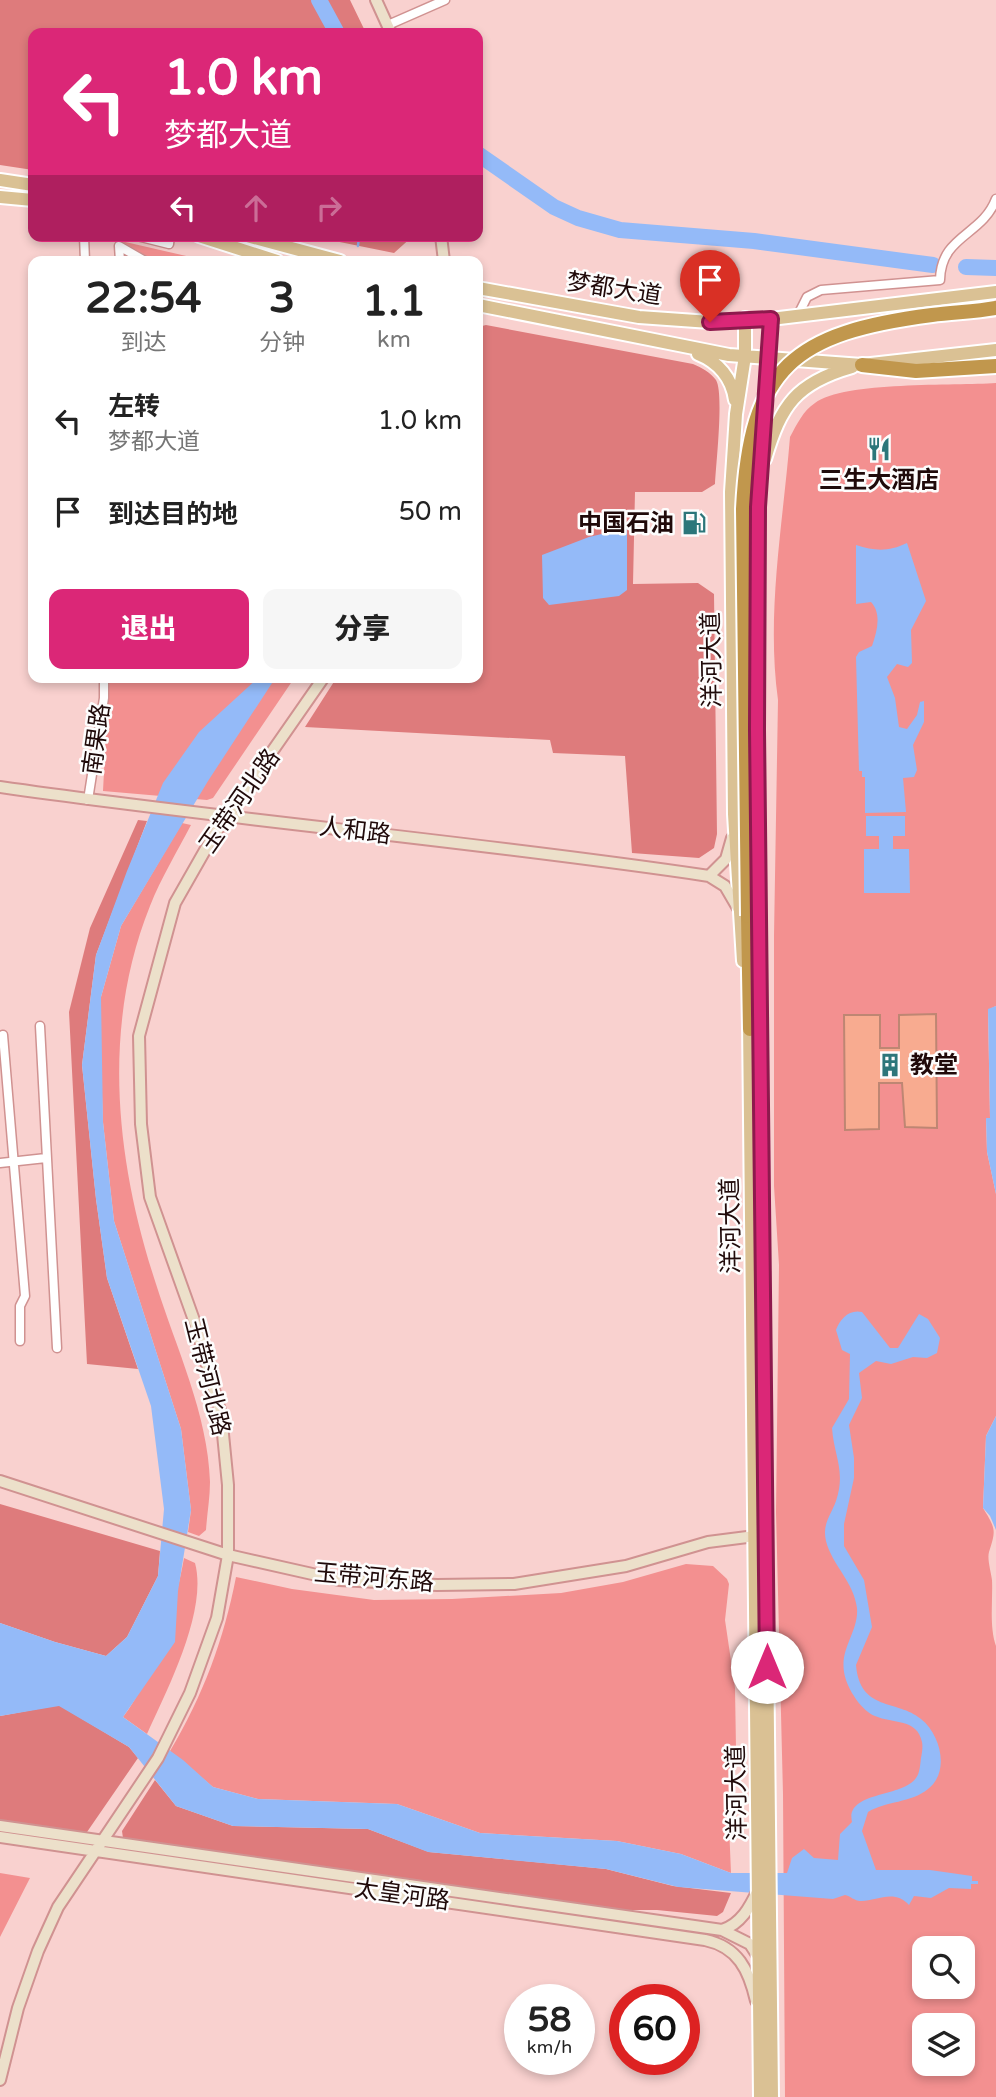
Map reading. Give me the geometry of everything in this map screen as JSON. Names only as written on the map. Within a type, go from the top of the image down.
[{"type":"highway","points":[[750,1029],[743,913],[743,509],[748,447],[759,407],[780,373],[806,351],[830,338],[873,325],[996,308]]},
{"type":"highway","points":[[862,365],[916,371],[996,366]]},
{"type":"main road","points":[[0,180],[28,184]]},
{"type":"main road","points":[[0,197],[28,200]]},
{"type":"main road","points":[[218,242],[261,256]]},
{"type":"main road","points":[[269,242],[321,256]]},
{"type":"main road","name":"梦都大道","points":[[483,289],[639,317],[710,322],[745,318]]},
{"type":"main road","points":[[745,318],[771,319],[996,292]]},
{"type":"main road","name":"梦都大道","points":[[483,306],[745,356]]},
{"type":"main road","name":"洋河大道","points":[[743,913],[735,822],[731,492],[736,414],[745,356],[745,318]]},
{"type":"main road","name":"洋河大道","points":[[771,319],[759,480],[757,730],[759,1947],[769,1976],[772,2097]]},
{"type":"main road","points":[[672,344],[710,359],[718,365],[730,384],[736,414]]},
{"type":"main road","points":[[745,356],[862,365],[996,350]]},
{"type":"main road","points":[[759,480],[773,431],[784,408],[796,393],[818,379],[862,365]]},
{"type":"main road","name":"洋河大道","points":[[750,1029],[760,2097]]},
{"type":"street","points":[[376,0],[390,28]]},
{"type":"street","points":[[392,28],[445,0]]},
{"type":"street","points":[[798,315],[807,297],[821,290],[940,280],[945,255],[951,245],[984,222],[996,199]]},
{"type":"street","points":[[120,256],[119,246],[136,256]]},
{"type":"street","name":"南果路","points":[[88,800],[104,683]]},
{"type":"street","name":"玉带河北路","points":[[0,2080],[18,2008],[38,1951],[58,1906],[158,1758],[190,1693],[217,1618],[228,1555],[228,1485],[221,1415],[195,1322],[150,1196],[141,1124],[139,1036],[175,903],[212,838],[320,683]]},
{"type":"street","name":"人和路","points":[[0,787],[228,817],[594,858],[709,876]]},
{"type":"street","points":[[735,822],[729,856],[709,876],[725,886],[743,913]]},
{"type":"street","points":[[40,1026],[57,1348]]},
{"type":"street","points":[[3,1035],[25,1296],[20,1306],[20,1341]]},
{"type":"street","points":[[0,1163],[46,1158]]},
{"type":"street","name":"玉带河东路","points":[[0,1481],[228,1555],[339,1580],[437,1585],[514,1584],[626,1566],[708,1542],[755,1536]]},
{"type":"street","name":"太皇河路","points":[[0,1826],[97,1847],[705,1940],[724,1946],[740,1960],[751,1980],[759,2014]]},
{"type":"street","name":"太皇河路","points":[[0,1837],[97,1847],[722,1930],[759,1947]]},
{"type":"street","points":[[722,1930],[729,1928],[748,1911],[759,1887]]},
{"type":"street","points":[[705,1940],[759,1947]]},
{"type":"shaded area","points":[[0,0],[350,0],[364,28],[28,28],[28,169],[0,165]]},
{"type":"shaded area","points":[[123,242],[186,256],[146,256]]},
{"type":"shaded area","points":[[340,242],[406,242],[394,253]]},
{"type":"shaded area","points":[[483,326],[693,364],[706,370],[716,380],[719,413],[715,484],[702,492],[635,492],[633,584],[698,583],[714,594],[717,834],[714,848],[699,858],[632,853],[625,756],[553,753],[550,740],[305,727],[333,683],[483,683]]},
{"type":"shaded area","points":[[996,383],[996,1006],[988,1010],[990,1118],[986,1119],[987,1152],[996,1194],[996,1416],[986,1436],[983,1508],[994,1534],[988,1558],[996,1646],[996,2097],[785,2097],[783,1794],[776,1512],[779,1265],[774,1186],[778,700],[774,634],[777,568],[790,437],[801,418],[815,403],[829,396],[901,386]]},
{"type":"shaded area","points":[[109,683],[291,683],[213,798],[207,800],[103,791]]},
{"type":"shaded area","points":[[138,820],[147,821],[96,955],[82,1065],[107,1278],[138,1369],[87,1364],[69,1012],[90,928]]},
{"type":"shaded area","points":[[182,823],[191,825],[154,896],[135,952],[125,999],[120,1047],[120,1095],[131,1191],[142,1238],[204,1431],[210,1488],[206,1530],[199,1536],[188,1532],[191,1510],[181,1429],[114,1221],[103,1122],[100,1043],[101,997],[121,926]]},
{"type":"shaded area","points":[[0,1504],[160,1551],[158,1576],[127,1637],[106,1656],[0,1623]]},
{"type":"shaded area","points":[[184,1558],[195,1563],[196,1604],[183,1650],[147,1734],[123,1717],[153,1663],[175,1597]]},
{"type":"shaded area","points":[[686,1564],[713,1566],[729,1584],[725,1620],[735,1688],[736,1749],[728,1801],[731,1873],[681,1854],[617,1841],[480,1833],[397,1804],[258,1799],[213,1787],[170,1751],[193,1709],[211,1667],[236,1577],[292,1589],[374,1600],[452,1599],[561,1593],[623,1582]]},
{"type":"shaded area","points":[[59,1705],[129,1747],[138,1758],[87,1832],[80,1835],[0,1823],[0,1716]]},
{"type":"shaded area","points":[[155,1780],[176,1806],[233,1826],[368,1829],[429,1852],[606,1869],[673,1886],[731,1893],[723,1912],[717,1916],[657,1910],[623,1910],[123,1838],[122,1831]]},
{"type":"shaded area","points":[[0,1873],[30,1878],[0,1937]]},
{"type":"water","points":[[627,528],[627,590],[619,596],[549,605],[543,598],[542,555],[589,537]]},
{"type":"water","points":[[907,543],[926,601],[911,630],[912,663],[908,667],[897,664],[887,677],[895,698],[899,727],[907,729],[917,715],[920,702],[924,701],[924,722],[913,745],[917,770],[914,777],[903,778],[906,812],[865,813],[865,777],[862,777],[862,771],[859,771],[856,657],[859,652],[872,646],[877,617],[871,602],[856,604],[856,545],[882,550]]},
{"type":"water","points":[[252,683],[272,683],[208,781],[121,926],[101,997],[103,1122],[114,1221],[181,1429],[191,1510],[178,1591],[175,1642],[123,1717],[183,1760],[213,1787],[258,1799],[397,1804],[480,1833],[617,1841],[681,1854],[731,1873],[787,1873],[792,1858],[804,1849],[814,1858],[838,1860],[840,1834],[852,1822],[852,1812],[865,1800],[899,1789],[916,1778],[920,1769],[922,1742],[919,1734],[910,1725],[875,1716],[866,1710],[857,1701],[846,1680],[844,1660],[855,1626],[857,1608],[852,1590],[829,1550],[825,1535],[840,1481],[832,1428],[849,1399],[850,1354],[842,1350],[836,1330],[846,1316],[857,1311],[862,1312],[890,1348],[898,1348],[919,1314],[928,1319],[940,1338],[937,1353],[927,1358],[913,1357],[891,1364],[876,1361],[859,1373],[862,1398],[849,1425],[854,1478],[844,1524],[844,1546],[864,1580],[872,1627],[856,1665],[859,1680],[864,1690],[872,1697],[911,1713],[928,1726],[938,1744],[941,1764],[935,1782],[928,1789],[914,1797],[868,1812],[862,1831],[876,1870],[930,1870],[972,1876],[972,1881],[978,1881],[978,1884],[971,1884],[971,1889],[949,1888],[931,1898],[914,1896],[909,1905],[897,1897],[860,1901],[845,1895],[833,1899],[678,1887],[606,1869],[428,1852],[368,1829],[233,1826],[176,1806],[129,1747],[59,1706],[0,1716],[0,1623],[106,1656],[127,1637],[158,1576],[164,1509],[151,1406],[107,1278],[82,1065],[96,955],[163,783],[199,732]]},
{"type":"water","points":[[866,816],[905,816],[905,836],[893,836],[893,849],[909,849],[910,893],[864,893],[864,849],[879,849],[879,836],[866,836]]},
{"type":"water","points":[[996,1006],[996,1194],[987,1152],[986,1118],[990,1118],[988,1009]]},
{"type":"water","points":[[996,1416],[996,1530],[983,1508],[986,1436]]},
{"type":"building","name":"教堂","points":[[936,1014],[937,1128],[905,1127],[902,1083],[879,1083],[879,1129],[845,1130],[844,1015],[880,1015],[880,1048],[899,1048],[899,1015]]},
{"type":"waterway","points":[[319,0],[334,28]]},
{"type":"waterway","points":[[483,157],[554,207],[578,218],[620,230],[754,241],[933,265]]},
{"type":"waterway","points":[[358,242],[358,246]]},
{"type":"waterway","points":[[966,267],[996,268]]},
{"type":"place","name":"三生大酒店","points":[[879,449]]},
{"type":"place","name":"中国石油","points":[[694,523]]},
{"type":"place","name":"教堂","points":[[890,1065]]},
{"type":"route","points":[[710,322],[745,318],[771,319],[766,358],[758,507],[757,730],[767,1667]]}]
